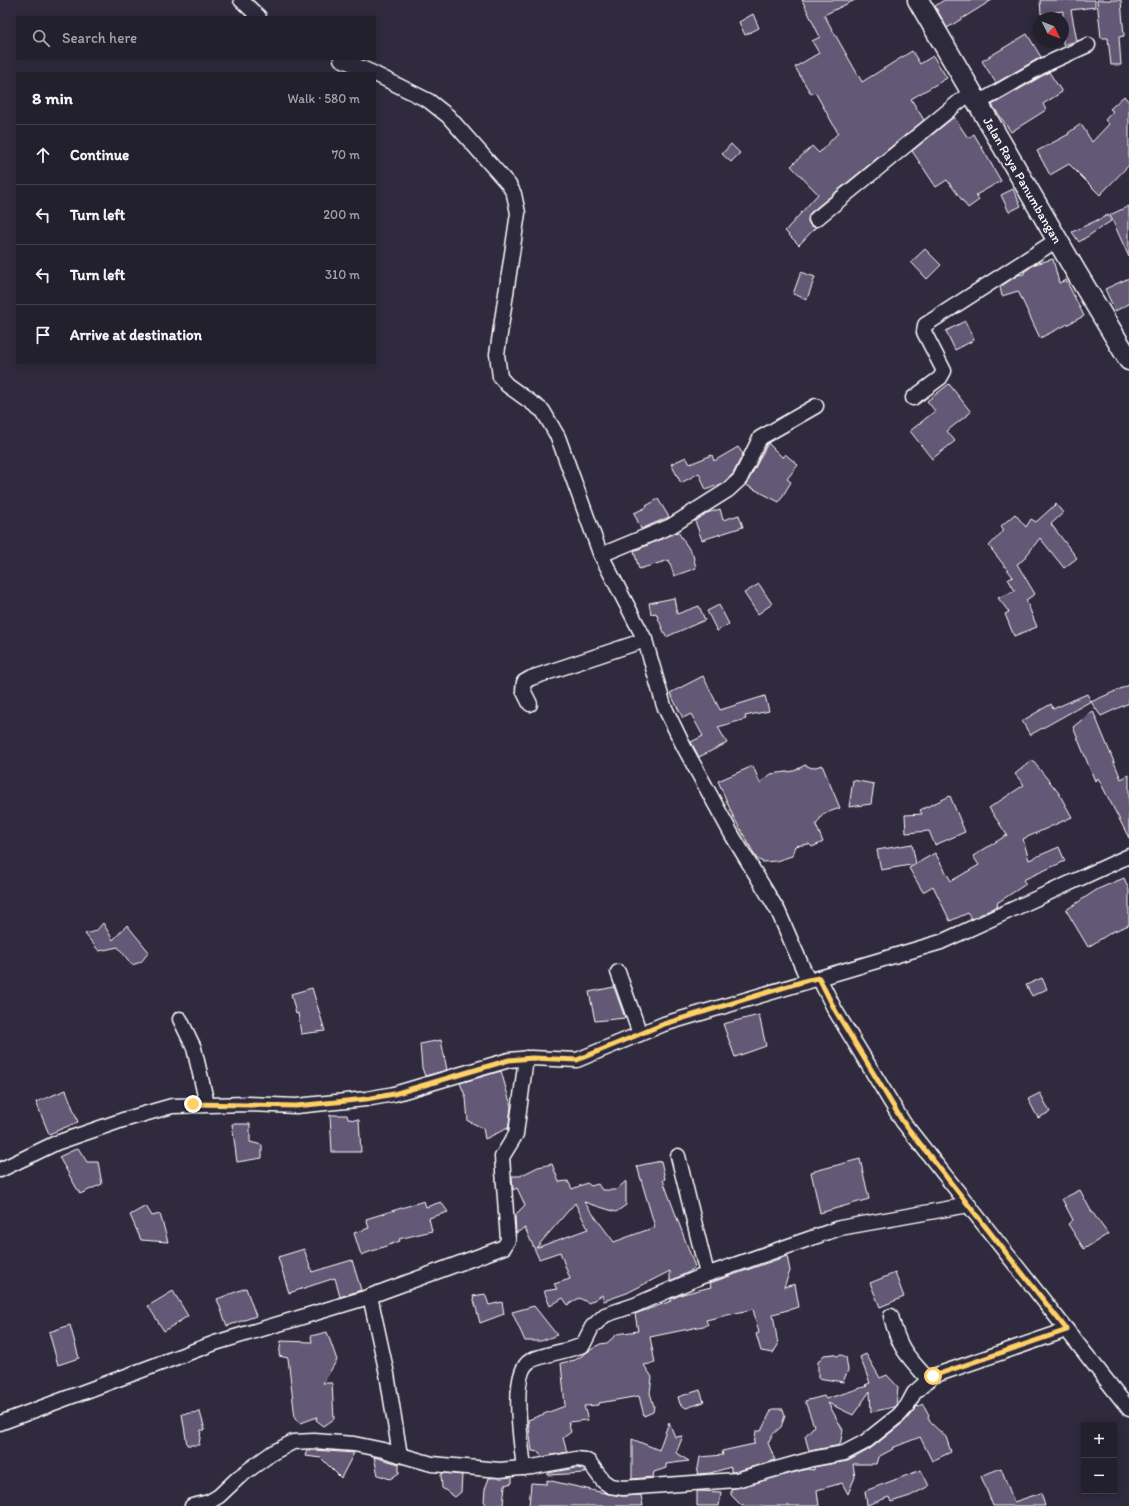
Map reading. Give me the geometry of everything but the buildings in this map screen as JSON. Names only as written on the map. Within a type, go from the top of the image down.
[{"type":"main road","name":"Jalan Raya Panumbangan","points":[[918,0],[1057,240],[1129,360]]},
{"type":"street","points":[[241,0],[258,16]]},
{"type":"street","points":[[816,219],[974,98],[1088,45]]},
{"type":"street","points":[[342,60],[369,72]]},
{"type":"street","points":[[376,75],[420,96],[438,107],[503,177],[514,194],[518,213],[497,354],[498,371],[500,377],[507,385],[543,411],[558,437],[601,555],[645,640],[664,706],[684,747],[732,835],[778,911],[813,979],[835,1010],[903,1122],[1129,1409]]},
{"type":"street","points":[[913,398],[940,378],[944,371],[924,332],[924,328],[928,322],[1057,240]]},
{"type":"street","points":[[601,555],[672,526],[728,490],[740,479],[760,438],[816,406]]},
{"type":"street","points":[[530,704],[523,690],[524,682],[531,678],[645,640]]},
{"type":"street","points":[[0,1170],[56,1142],[172,1106],[207,1104],[296,1106],[366,1099],[400,1092],[509,1060],[526,1058],[577,1060],[664,1024],[940,942],[1129,856]]},
{"type":"street","points":[[618,972],[640,1034]]},
{"type":"street","points":[[180,1019],[194,1048],[207,1104]]},
{"type":"street","points":[[0,1423],[215,1343],[370,1296],[500,1249],[507,1244],[508,1240],[502,1158],[516,1134],[526,1058]]},
{"type":"street","points":[[678,1156],[707,1274]]},
{"type":"street","points":[[524,1468],[517,1413],[521,1373],[524,1366],[536,1359],[582,1345],[592,1327],[606,1315],[635,1305],[707,1274],[840,1228],[969,1205]]},
{"type":"street","points":[[370,1296],[387,1374],[400,1455]]},
{"type":"street","points":[[891,1316],[898,1343],[929,1380]]},
{"type":"street","points":[[192,1506],[209,1502],[220,1496],[250,1469],[272,1453],[293,1442],[322,1441],[354,1444],[432,1464],[500,1470],[524,1468],[576,1459],[585,1460],[589,1462],[603,1481],[610,1486],[623,1488],[736,1480],[812,1459],[844,1453],[865,1442],[899,1415],[907,1406],[914,1392],[939,1374],[1067,1330]]},
{"type":"route","points":[[193,1104],[308,1106],[394,1094],[509,1060],[549,1058],[577,1060],[664,1024],[808,980],[819,978],[835,1010],[903,1122],[1067,1330],[933,1376]]}]
